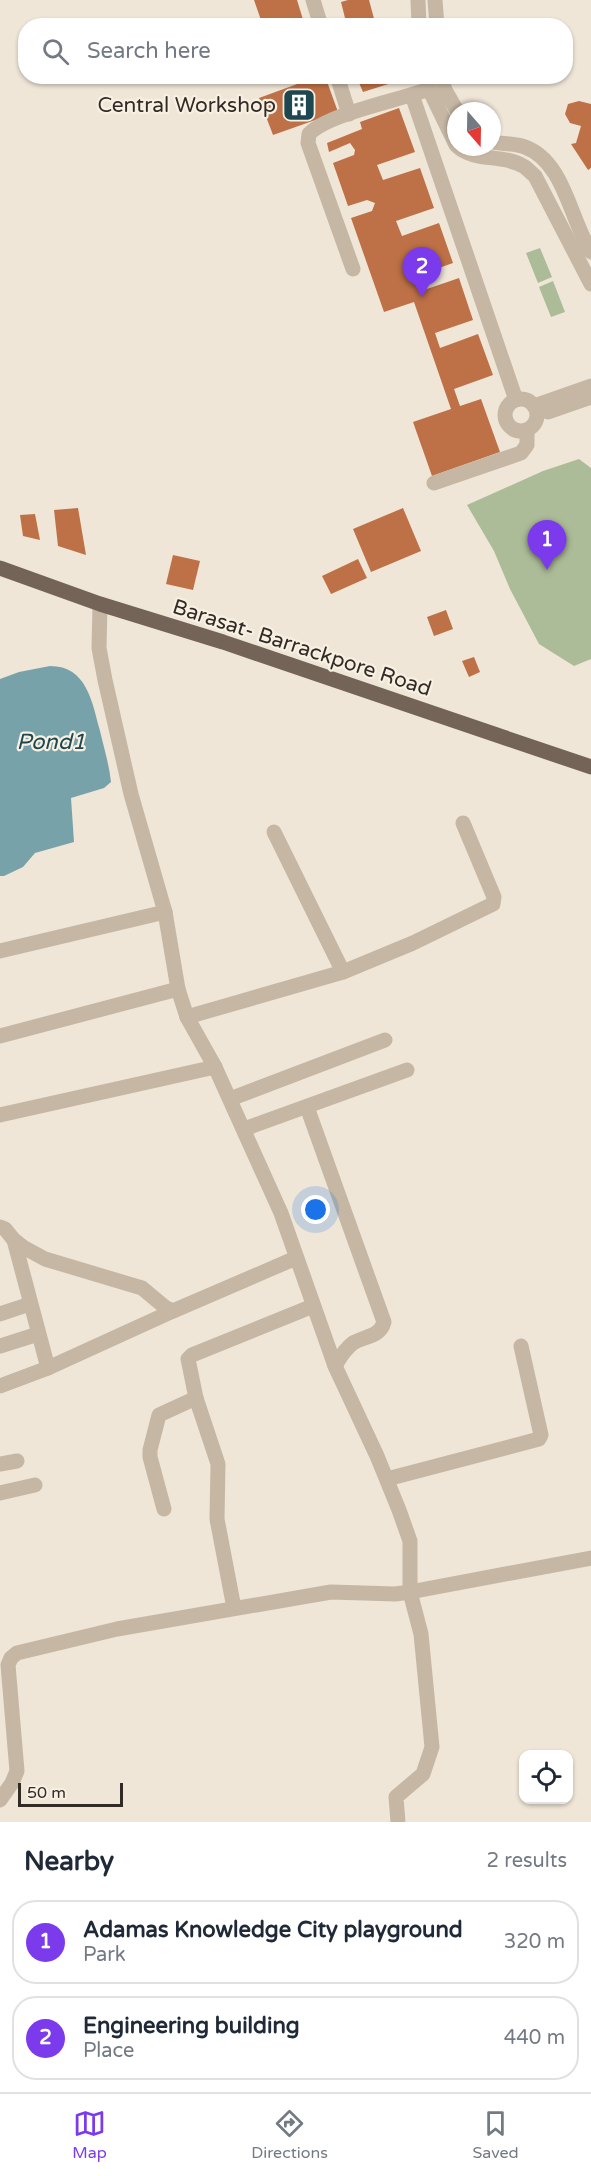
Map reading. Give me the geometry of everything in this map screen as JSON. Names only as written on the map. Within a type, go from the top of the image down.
[{"type":"main road","name":"Barasat- Barrackpore Road","points":[[0,568],[100,604],[223,642],[591,767]]},
{"type":"street","points":[[313,0],[319,18]]},
{"type":"street","points":[[418,0],[419,18]]},
{"type":"street","points":[[435,0],[436,18]]},
{"type":"street","points":[[340,84],[349,114]]},
{"type":"street","points":[[353,269],[308,143],[309,134],[314,129],[349,114],[412,95],[426,84]]},
{"type":"street","points":[[429,84],[447,124]]},
{"type":"street","points":[[443,84],[452,102]]},
{"type":"street","points":[[412,95],[516,400]]},
{"type":"street","points":[[501,143],[522,146],[543,157],[562,186],[591,252]]},
{"type":"street","points":[[486,156],[508,160],[523,166],[534,176],[591,284]]},
{"type":"street","points":[[545,193],[562,186]]},
{"type":"street","points":[[536,410],[591,386]]},
{"type":"street","points":[[536,410],[591,398]]},
{"type":"street","points":[[516,400],[526,400],[536,410],[535,425],[527,431],[516,431],[508,425],[505,416],[508,406],[516,400]]},
{"type":"street","points":[[434,483],[521,453],[527,445],[527,431]]},
{"type":"street","points":[[100,604],[99,648],[105,680],[131,794],[165,912],[178,989],[187,1017],[215,1067],[281,1213],[335,1366],[387,1479],[410,1541],[410,1592],[421,1634],[432,1748],[423,1774],[396,1797],[398,1822]]},
{"type":"street","points":[[187,1017],[343,972],[413,943],[493,904],[494,897],[463,824]]},
{"type":"street","points":[[274,832],[343,972]]},
{"type":"street","points":[[0,951],[165,912]]},
{"type":"street","points":[[0,1036],[178,989]]},
{"type":"street","points":[[230,1099],[385,1040]]},
{"type":"street","points":[[0,1115],[215,1067]]},
{"type":"street","points":[[244,1129],[407,1070]]},
{"type":"street","points":[[307,1107],[384,1322],[383,1328],[378,1332],[354,1342],[344,1351],[335,1366]]},
{"type":"street","points":[[0,1227],[23,1247],[57,1263],[142,1288],[173,1311]]},
{"type":"street","points":[[14,1240],[48,1368]]},
{"type":"street","points":[[0,1386],[48,1368],[296,1258]]},
{"type":"street","points":[[0,1314],[30,1304]]},
{"type":"street","points":[[234,1608],[217,1519],[219,1464],[196,1398],[188,1359],[192,1355],[313,1306]]},
{"type":"street","points":[[0,1346],[38,1334]]},
{"type":"street","points":[[387,1479],[539,1439],[541,1435],[521,1346]]},
{"type":"street","points":[[164,1509],[150,1457],[158,1419],[163,1412],[196,1398]]},
{"type":"street","points":[[0,1464],[17,1461]]},
{"type":"street","points":[[0,1493],[35,1485]]},
{"type":"street","points":[[0,1800],[17,1771],[8,1665],[17,1653],[117,1629],[234,1608],[331,1592],[395,1594],[410,1592],[591,1558]]},
{"type":"green space","points":[[540,248],[552,277],[538,283],[526,253]]},
{"type":"green space","points":[[553,281],[565,312],[551,317],[539,287]]},
{"type":"green space","points":[[579,459],[591,468],[591,659],[574,666],[539,644],[510,589],[494,551],[467,505],[543,471]]},
{"type":"water","name":"Pond1","points":[[50,666],[72,672],[86,688],[97,720],[111,782],[104,788],[71,798],[74,842],[35,853],[23,867],[0,876],[0,679],[19,672]]},
{"type":"building","points":[[254,0],[297,0],[303,18],[260,18]]},
{"type":"building","points":[[369,0],[374,18],[345,18],[341,2]]},
{"type":"building","name":"Central Workshop","points":[[297,84],[328,84],[338,112],[273,135],[259,98]]},
{"type":"building","points":[[360,84],[388,84],[363,92]]},
{"type":"building","points":[[579,101],[591,104],[591,168],[588,170],[571,144],[576,143],[581,126],[570,123],[565,114],[568,104]]},
{"type":"building","points":[[399,108],[415,152],[377,165],[383,180],[420,168],[434,208],[396,221],[402,236],[439,223],[453,263],[416,276],[421,291],[459,278],[473,320],[435,333],[440,348],[478,334],[493,375],[454,389],[460,406],[481,399],[500,452],[432,476],[413,422],[451,409],[414,302],[384,312],[351,218],[372,211],[375,203],[367,200],[348,206],[333,163],[354,155],[355,150],[350,143],[329,152],[327,143],[362,129],[360,122]]},
{"type":"building","points":[[78,508],[86,555],[58,546],[54,510]]},
{"type":"building","points":[[403,508],[421,551],[371,572],[353,529]]},
{"type":"building","points":[[35,514],[40,540],[23,536],[20,515]]},
{"type":"building","points":[[173,555],[200,561],[193,590],[166,584]]},
{"type":"building","points":[[358,559],[367,578],[331,594],[322,576]]},
{"type":"building","points":[[446,610],[453,629],[434,636],[427,617]]},
{"type":"building","points":[[474,657],[480,672],[469,677],[462,661]]},
{"type":"place","name":"Central Workshop","points":[[299,105]]},
{"type":"place","name":"Engineering building","points":[[422,297]]},
{"type":"place","name":"Adamas Knowledge City playground","points":[[547,570]]}]
